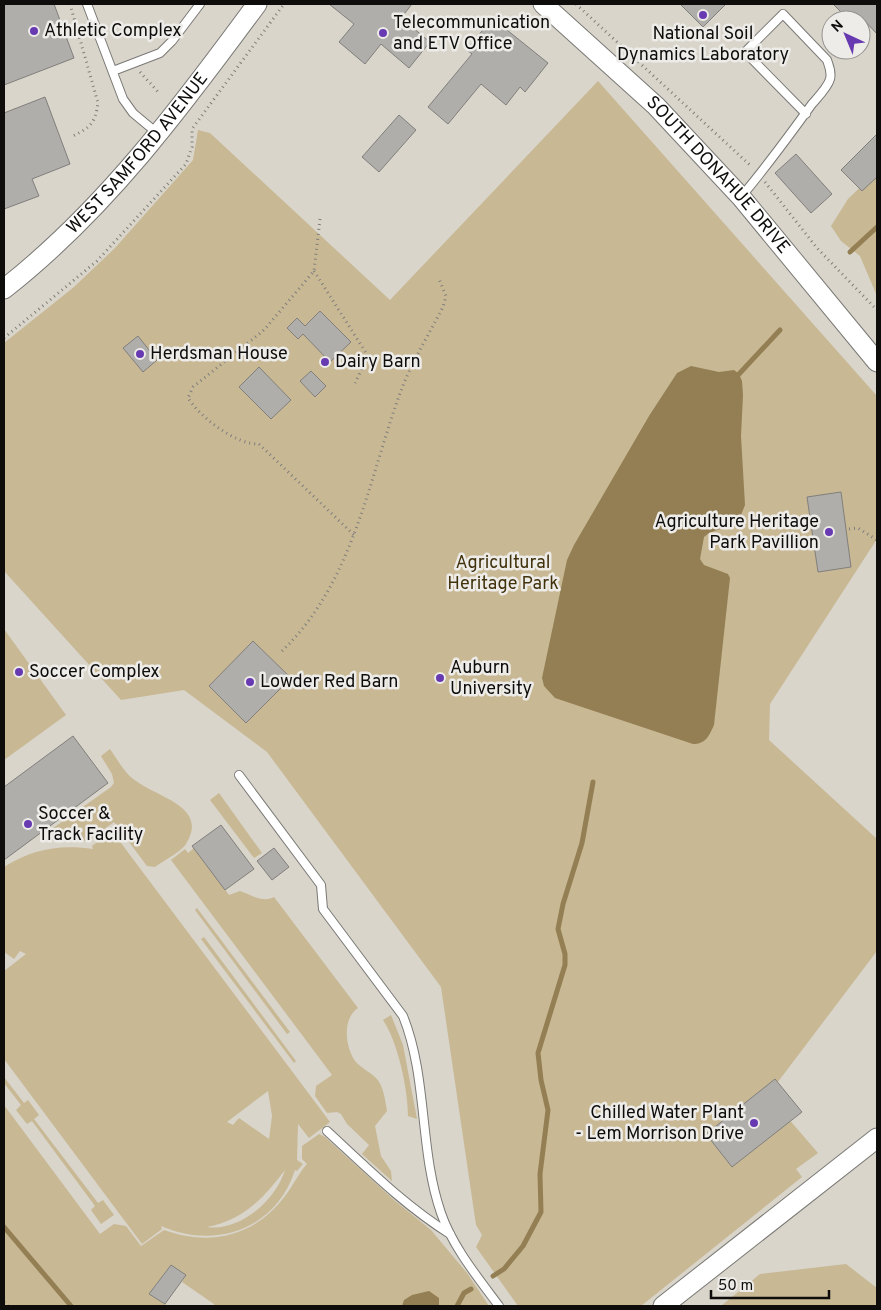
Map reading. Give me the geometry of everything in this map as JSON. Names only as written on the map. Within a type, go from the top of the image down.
[{"type":"street","name":"WEST SAMFORD AVENUE","points":[[4,288],[34,265],[114,187],[257,4]]},
{"type":"street","name":"SOUTH DONAHUE DRIVE","points":[[543,4],[656,106],[741,197],[877,362]]},
{"type":"street","points":[[664,1306],[877,1138]]},
{"type":"lane","points":[[87,4],[124,99],[133,113],[157,133]]},
{"type":"lane","points":[[113,71],[160,53],[172,41],[200,4]]},
{"type":"lane","points":[[741,197],[806,114],[830,80],[831,70],[827,60],[783,14],[745,52],[806,114]]},
{"type":"lane","points":[[239,775],[321,885],[323,908],[403,1016],[409,1031],[428,1162],[441,1214],[464,1257],[499,1306]]},
{"type":"lane","points":[[327,1131],[421,1214],[452,1235]]},
{"type":"path","points":[[70,4],[98,103],[96,118],[86,129],[72,136]]},
{"type":"path","points":[[4,338],[97,261],[186,164],[192,147],[192,129],[284,4]]},
{"type":"path","points":[[576,4],[753,168]]},
{"type":"path","points":[[134,62],[141,74],[159,93]]},
{"type":"path","points":[[763,180],[818,248],[877,310]]},
{"type":"path","points":[[320,219],[314,271],[264,330],[193,387],[188,398],[195,409],[207,420],[248,444],[259,444],[354,535]]},
{"type":"path","points":[[314,271],[368,356],[355,383]]},
{"type":"path","points":[[282,652],[301,634],[328,590],[354,535],[400,394],[443,307],[446,296],[439,279]]},
{"type":"path","points":[[849,530],[858,528],[877,540]]},
{"type":"path","points":[[4,1302],[8,1306]]},
{"type":"shaded area","name":"Auburn University","points":[[4,4],[877,4],[877,1306],[4,1306]]},
{"type":"shaded area","points":[[691,366],[719,372],[734,370],[739,374],[742,381],[741,436],[745,505],[739,520],[734,524],[709,533],[704,537],[700,559],[704,565],[728,574],[730,578],[714,725],[709,736],[697,744],[555,698],[544,686],[542,678],[567,560],[574,545],[649,416],[677,373]]},
{"type":"shaded area","points":[[429,1291],[439,1298],[439,1306],[402,1306],[404,1300],[412,1295]]},
{"type":"green space","name":"Agricultural Heritage Park","points":[[598,81],[877,396],[877,539],[770,704],[769,740],[877,839],[877,951],[768,1095],[818,1153],[796,1169],[802,1177],[641,1306],[518,1306],[476,1247],[482,1235],[476,1225],[441,987],[267,752],[184,690],[121,700],[4,571],[4,343],[74,287],[115,248],[193,160],[198,130],[210,133],[390,300]]},
{"type":"green space","points":[[877,171],[877,296],[860,256],[841,241],[831,226],[848,199]]},
{"type":"green space","name":"Soccer Complex","points":[[4,629],[66,715],[4,760]]},
{"type":"green space","points":[[110,749],[132,778],[178,805],[186,812],[191,821],[191,831],[184,847],[155,867],[147,866],[114,822],[88,841],[62,840],[45,842],[49,831],[114,783],[112,774],[101,756]]},
{"type":"green space","points":[[219,793],[262,853],[254,858],[210,800]]},
{"type":"green space","points":[[112,831],[330,1122],[309,1138],[298,1124],[297,1160],[303,1164],[297,1171],[295,1170],[286,1190],[274,1207],[259,1220],[242,1229],[223,1234],[202,1236],[182,1233],[161,1226],[162,1229],[142,1244],[4,1059],[4,971],[26,954],[20,951],[14,959],[4,952],[4,867],[25,856],[47,849],[69,847],[93,849],[92,846]],"holes":[[[268,1091],[272,1116],[269,1139],[239,1118],[233,1125],[227,1122]],[[285,1170],[274,1192],[255,1212],[232,1224],[207,1227],[220,1224],[242,1214],[265,1194]]]},
{"type":"green space","points":[[194,848],[229,895],[240,891],[261,899],[274,897],[358,1008],[349,1019],[347,1041],[355,1061],[379,1081],[385,1098],[387,1111],[375,1126],[381,1156],[391,1171],[392,1181],[362,1154],[369,1145],[347,1124],[341,1114],[337,1112],[327,1113],[315,1096],[316,1086],[332,1075],[171,860],[185,849],[188,853]]},
{"type":"green space","points":[[197,908],[290,1032],[287,1034],[195,910]]},
{"type":"green space","points":[[204,937],[296,1061],[294,1063],[201,939]]},
{"type":"green space","points":[[391,1015],[403,1045],[417,1119],[408,1116],[408,1105],[398,1053],[383,1020]]},
{"type":"green space","points":[[4,1077],[24,1103],[28,1100],[39,1115],[34,1119],[98,1203],[103,1200],[114,1215],[101,1224],[91,1210],[95,1206],[32,1121],[27,1124],[16,1110],[21,1105],[4,1083]]},
{"type":"green space","points":[[4,1105],[100,1234],[114,1224],[126,1226],[141,1246],[164,1230],[181,1235],[215,1237],[246,1229],[260,1221],[285,1196],[307,1164],[302,1159],[302,1146],[319,1134],[325,1137],[394,1200],[431,1230],[467,1273],[489,1306],[214,1306],[214,1304],[182,1282],[186,1275],[171,1265],[149,1294],[168,1306],[4,1306]]},
{"type":"green space","points":[[846,1264],[877,1288],[877,1306],[721,1306],[760,1274]]},
{"type":"building","name":"Athletic Complex","points":[[4,4],[54,4],[74,58],[4,85]]},
{"type":"building","name":"Telecommunication and ETV Office","points":[[329,4],[412,4],[401,18],[430,42],[409,68],[381,44],[365,64],[339,42],[354,24]]},
{"type":"building","name":"National Soil Dynamics Laboratory","points":[[680,4],[726,4],[703,27]]},
{"type":"building","points":[[833,4],[877,4],[877,34],[871,28],[871,10],[839,10]]},
{"type":"building","points":[[492,18],[548,63],[525,92],[520,87],[506,105],[481,84],[448,124],[428,107],[472,54],[467,50]]},
{"type":"building","points":[[45,97],[70,164],[32,179],[39,196],[4,209],[4,113]]},
{"type":"building","points":[[399,115],[416,130],[379,172],[362,157]]},
{"type":"building","points":[[877,134],[877,177],[862,191],[841,170]]},
{"type":"building","points":[[796,154],[832,194],[811,213],[775,173]]},
{"type":"building","points":[[320,311],[351,342],[330,362],[303,334],[298,339],[287,328],[297,318],[305,326]]},
{"type":"building","name":"Herdsman House","points":[[138,336],[157,360],[143,372],[123,348]]},
{"type":"building","points":[[259,367],[291,400],[271,419],[239,387]]},
{"type":"building","points":[[311,371],[326,386],[315,397],[300,381]]},
{"type":"building","name":"Agriculture Heritage Park Pavillion","points":[[841,492],[851,567],[818,572],[807,497]]},
{"type":"building","name":"Lowder Red Barn","points":[[253,641],[291,678],[246,723],[209,686]]},
{"type":"building","name":"Soccer & Track Facility","points":[[73,736],[108,783],[4,860],[4,787]]},
{"type":"building","points":[[221,825],[254,869],[225,890],[192,846]]},
{"type":"building","points":[[274,848],[289,867],[272,880],[257,861]]},
{"type":"building","name":"Chilled Water Plant - Lem Morrison Drive","points":[[775,1079],[802,1112],[732,1167],[706,1134]]},
{"type":"building","points":[[171,1265],[186,1275],[165,1304],[149,1294]]},
{"type":"waterway","points":[[850,252],[877,227]]},
{"type":"waterway","points":[[739,374],[780,330]]},
{"type":"waterway","points":[[493,1276],[504,1269],[523,1246],[541,1212],[540,1174],[548,1110],[541,1080],[538,1053],[565,965],[565,954],[558,929],[563,904],[582,843],[593,782]]},
{"type":"waterway","points":[[4,1227],[71,1306]]},
{"type":"waterway","points":[[457,1306],[464,1293],[471,1289]]},
{"type":"place","name":"National Soil Dynamics Laboratory","points":[[703,15]]},
{"type":"place","name":"Athletic Complex","points":[[34,31]]},
{"type":"place","name":"Telecommunication and ETV Office","points":[[383,33]]},
{"type":"place","name":"Herdsman House","points":[[140,354]]},
{"type":"place","name":"Dairy Barn","points":[[325,362]]},
{"type":"place","name":"Agriculture Heritage Park Pavillion","points":[[829,532]]},
{"type":"place","name":"Soccer Complex","points":[[19,672]]},
{"type":"place","name":"Auburn University","points":[[440,678]]},
{"type":"place","name":"Lowder Red Barn","points":[[250,682]]},
{"type":"place","name":"Soccer & Track Facility","points":[[28,824]]},
{"type":"place","name":"Chilled Water Plant - Lem Morrison Drive","points":[[754,1123]]}]
